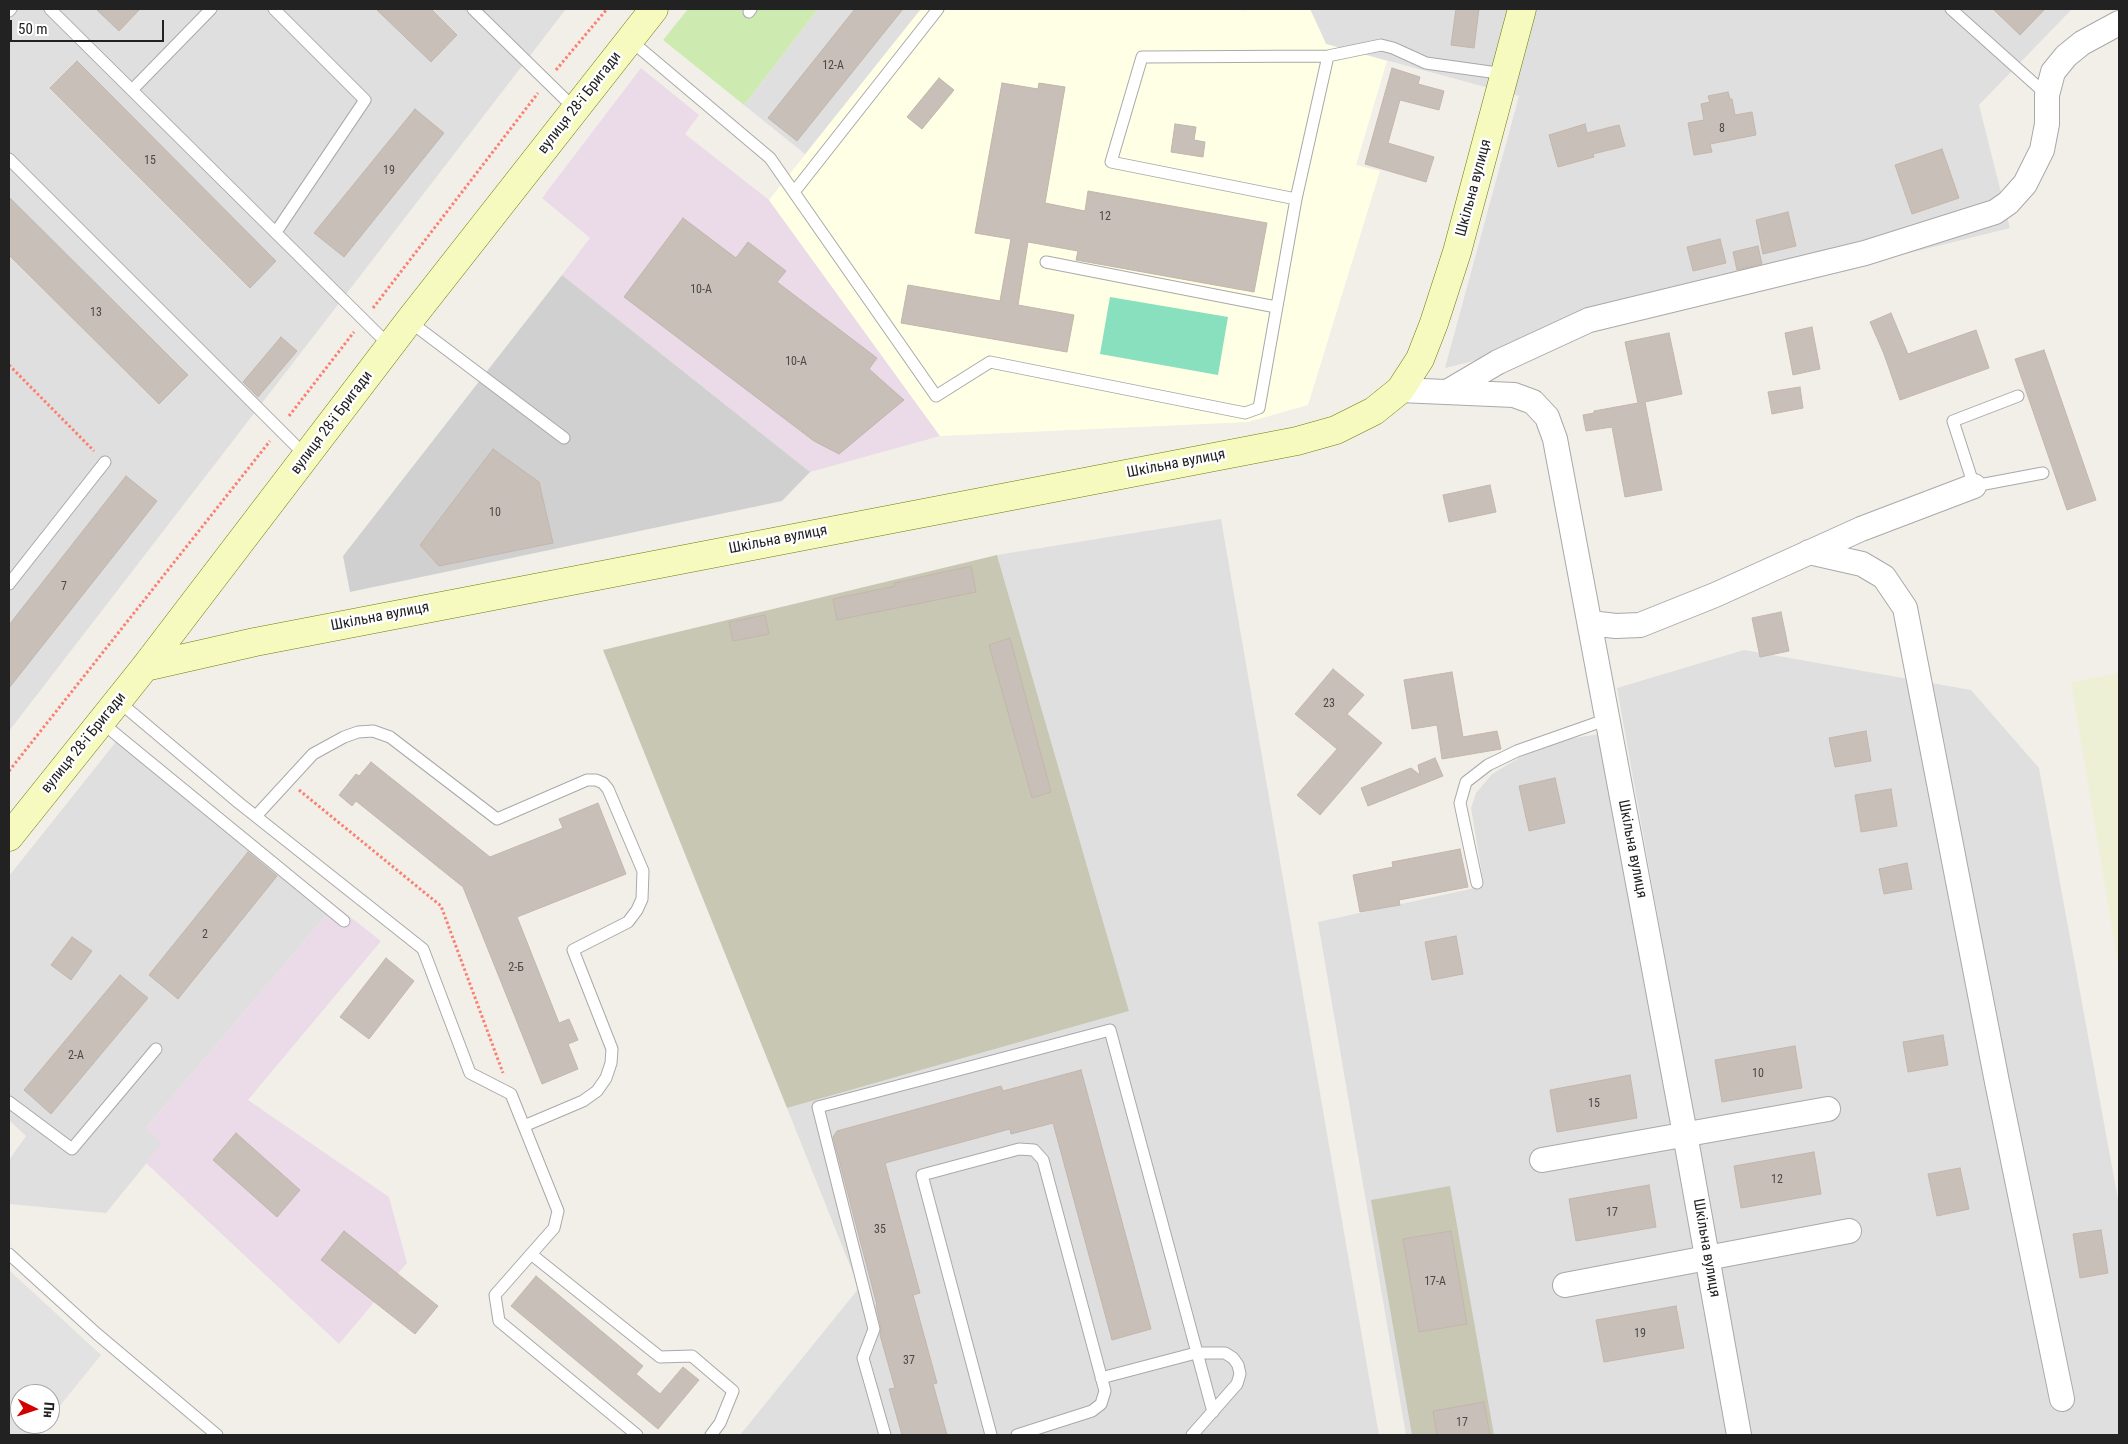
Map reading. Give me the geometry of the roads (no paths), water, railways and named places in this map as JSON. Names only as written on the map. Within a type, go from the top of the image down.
[{"type":"street","name":"вулиця 28-ї Бригади","points":[[9,837],[145,667],[390,346],[654,9]]},
{"type":"street","name":"Шкільна вулиця","points":[[145,667],[255,642],[1296,442],[1336,430],[1374,411],[1400,390],[1420,359],[1434,324],[1457,252],[1522,9]]},
{"type":"street","points":[[1448,392],[1498,362],[1589,320],[1865,253],[1996,212],[2008,203],[2025,184],[2042,150],[2047,124],[2047,95],[2053,72],[2066,56],[2082,43],[2119,24]]},
{"type":"street","name":"Шкільна вулиця","points":[[1400,390],[1514,395],[1533,402],[1547,417],[1555,439],[1686,1134],[1739,1435]]},
{"type":"street","points":[[1590,623],[1616,626],[1640,625],[1714,595],[1861,529],[1974,486]]},
{"type":"street","points":[[1809,552],[1862,564],[1884,577],[1905,608],[1997,1082],[2062,1399]]},
{"type":"street","points":[[1542,1160],[1828,1109]]},
{"type":"street","points":[[1565,1285],[1850,1231]]},
{"type":"lane","points":[[50,9],[390,346]]},
{"type":"lane","points":[[132,90],[211,9]]},
{"type":"lane","points":[[274,9],[366,100],[276,232]]},
{"type":"lane","points":[[473,9],[576,109]]},
{"type":"lane","points":[[794,192],[938,9]]},
{"type":"lane","points":[[1951,9],[2047,95]]},
{"type":"lane","points":[[630,40],[770,158],[936,396],[990,362],[1245,413],[1259,408],[1296,199],[1328,56]]},
{"type":"lane","points":[[1296,199],[1111,162],[1142,57],[1328,56],[1381,46],[1393,48],[1426,63],[1505,74]]},
{"type":"lane","points":[[9,159],[307,457]]},
{"type":"lane","points":[[1046,262],[1276,307]]},
{"type":"lane","points":[[409,322],[564,438]]},
{"type":"lane","points":[[2018,396],[1953,421],[1974,486],[2043,473]]},
{"type":"lane","points":[[9,584],[105,462]]},
{"type":"lane","points":[[118,701],[256,816],[423,949],[470,1073],[511,1094],[558,1211],[554,1228],[495,1294],[498,1321],[637,1435]]},
{"type":"lane","points":[[1476,883],[1460,803],[1466,782],[1488,765],[1517,751],[1608,719]]},
{"type":"lane","points":[[101,722],[344,921]]},
{"type":"lane","points":[[256,816],[313,754],[344,737],[358,732],[373,731],[390,737],[497,819],[587,780],[596,780],[604,783],[642,871],[642,899],[628,922],[573,950],[612,1050],[611,1063],[606,1078],[597,1091],[583,1101],[524,1126]]},
{"type":"lane","points":[[885,1435],[863,1358],[874,1329],[818,1107],[1110,1030],[1212,1412]]},
{"type":"lane","points":[[9,1102],[72,1149],[156,1049]]},
{"type":"lane","points":[[991,1435],[922,1176],[1019,1149],[1034,1150],[1043,1160],[1105,1391],[1101,1404],[1092,1411],[1016,1435]]},
{"type":"lane","points":[[9,1254],[97,1334],[217,1435]]},
{"type":"lane","points":[[531,1254],[660,1357],[692,1356],[733,1391],[720,1423],[710,1435]]},
{"type":"lane","points":[[1101,1378],[1196,1352],[1225,1353],[1233,1358],[1238,1365],[1240,1374],[1237,1384],[1192,1435]]}]
